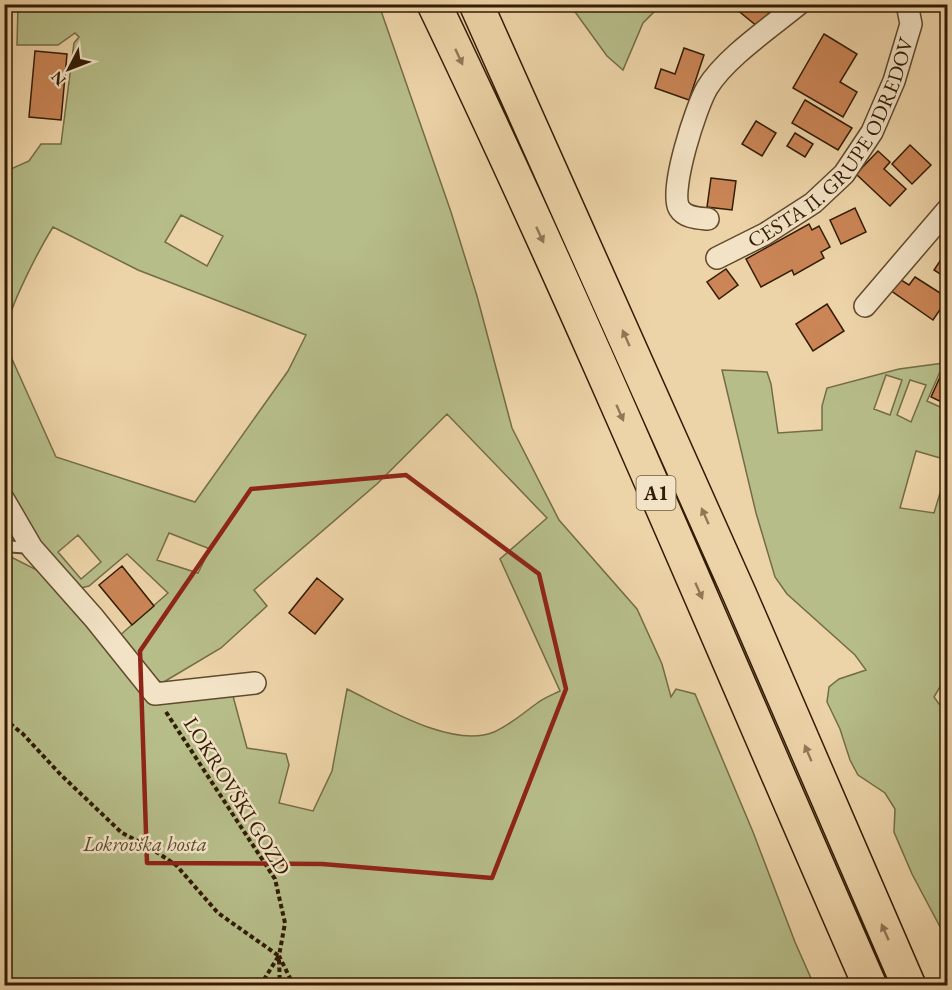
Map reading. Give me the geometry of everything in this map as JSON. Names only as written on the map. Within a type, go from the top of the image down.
[{"type":"highway","name":"A1","points":[[434,4],[545,243],[870,986]]},
{"type":"highway","name":"A1","points":[[476,4],[739,592],[909,986]]},
{"type":"street","name":"CESTA II. GRUPE ODREDOV","points":[[708,219],[688,216],[679,209],[676,195],[681,163],[707,88],[731,60],[799,4]]},
{"type":"street","name":"CESTA II. GRUPE ODREDOV","points":[[717,258],[765,234],[813,203],[844,174],[872,132],[894,81],[911,24],[907,4]]},
{"type":"street","points":[[865,306],[948,208]]},
{"type":"street","points":[[4,500],[32,548],[94,618],[155,694],[255,683]]},
{"type":"lane","points":[[4,546],[32,548]]},
{"type":"path","name":"LOKROVŠKI GOZD","points":[[155,694],[275,879],[285,923],[279,956]]},
{"type":"path","points":[[4,719],[23,734],[61,775],[122,832],[176,866],[218,913],[279,956],[294,986]]},
{"type":"path","points":[[260,986],[279,956]]},
{"type":"path","points":[[279,956],[280,986]]},
{"type":"highlighted area","points":[[406,475],[539,574],[566,689],[492,878],[322,864],[147,863],[140,651],[251,489]]},
{"type":"green space","name":"Lokrovška hosta","points":[[18,5],[379,5],[451,212],[477,296],[512,428],[559,520],[637,609],[662,664],[671,697],[676,689],[695,694],[814,985],[5,985],[5,554],[39,571],[152,702],[233,696],[247,748],[286,754],[289,765],[279,803],[313,811],[332,771],[347,689],[419,724],[439,731],[477,736],[500,729],[542,700],[560,691],[500,559],[547,518],[447,414],[378,483],[254,590],[267,606],[221,648],[162,683],[151,676],[118,637],[168,593],[127,554],[89,586],[81,588],[55,566],[15,505],[5,479],[4,166],[11,169],[29,161],[41,144],[61,144],[74,43],[79,37],[75,33],[58,45],[17,45]],"holes":[[[181,215],[223,236],[207,266],[165,242]],[[53,227],[138,270],[306,335],[288,371],[195,502],[56,457],[12,359],[6,336],[12,308]],[[169,533],[210,549],[198,573],[157,560]],[[78,535],[101,562],[81,579],[58,552]]]},
{"type":"green space","points":[[570,5],[661,5],[643,23],[623,70],[607,56]]},
{"type":"green space","points":[[944,363],[927,401],[947,410],[947,460],[916,451],[900,508],[934,513],[947,470],[947,675],[934,697],[939,704],[947,705],[947,940],[912,874],[894,832],[895,809],[885,793],[858,775],[827,702],[829,687],[839,679],[866,670],[855,655],[787,594],[775,577],[756,513],[722,370],[767,372],[771,384],[778,433],[822,430],[822,406],[827,388],[899,369]],"holes":[[[886,375],[902,380],[890,415],[874,409]],[[910,380],[926,385],[911,422],[897,415]]]},
{"type":"building","points":[[730,4],[776,4],[758,27]]},
{"type":"building","points":[[824,34],[857,54],[840,82],[857,92],[843,117],[793,88]]},
{"type":"building","points":[[684,48],[704,55],[689,100],[655,88],[661,69],[675,74]]},
{"type":"building","points":[[35,51],[67,54],[61,120],[29,117]]},
{"type":"building","points":[[805,100],[852,128],[838,150],[792,123]]},
{"type":"building","points":[[756,121],[776,133],[762,156],[742,144]]},
{"type":"building","points":[[795,133],[813,144],[805,157],[787,146]]},
{"type":"building","points":[[910,145],[931,165],[912,184],[892,164]]},
{"type":"building","points":[[878,151],[890,162],[884,169],[906,189],[890,206],[856,174]]},
{"type":"building","points":[[711,178],[736,181],[732,210],[707,207]]},
{"type":"building","points":[[855,208],[866,232],[841,244],[830,220]]},
{"type":"building","points":[[809,224],[812,230],[819,226],[830,247],[821,252],[824,258],[794,275],[792,270],[761,287],[746,259]]},
{"type":"building","points":[[948,241],[948,279],[934,270],[946,252],[942,249]]},
{"type":"building","points":[[726,269],[738,285],[719,299],[707,282]]},
{"type":"building","points":[[915,277],[948,298],[933,320],[890,290],[898,278],[909,285]]},
{"type":"building","points":[[827,304],[844,331],[813,351],[796,324]]},
{"type":"building","points":[[948,364],[948,405],[931,397]]},
{"type":"building","points":[[122,566],[154,606],[132,625],[99,585]]},
{"type":"building","points":[[317,578],[343,599],[315,634],[289,613]]}]
